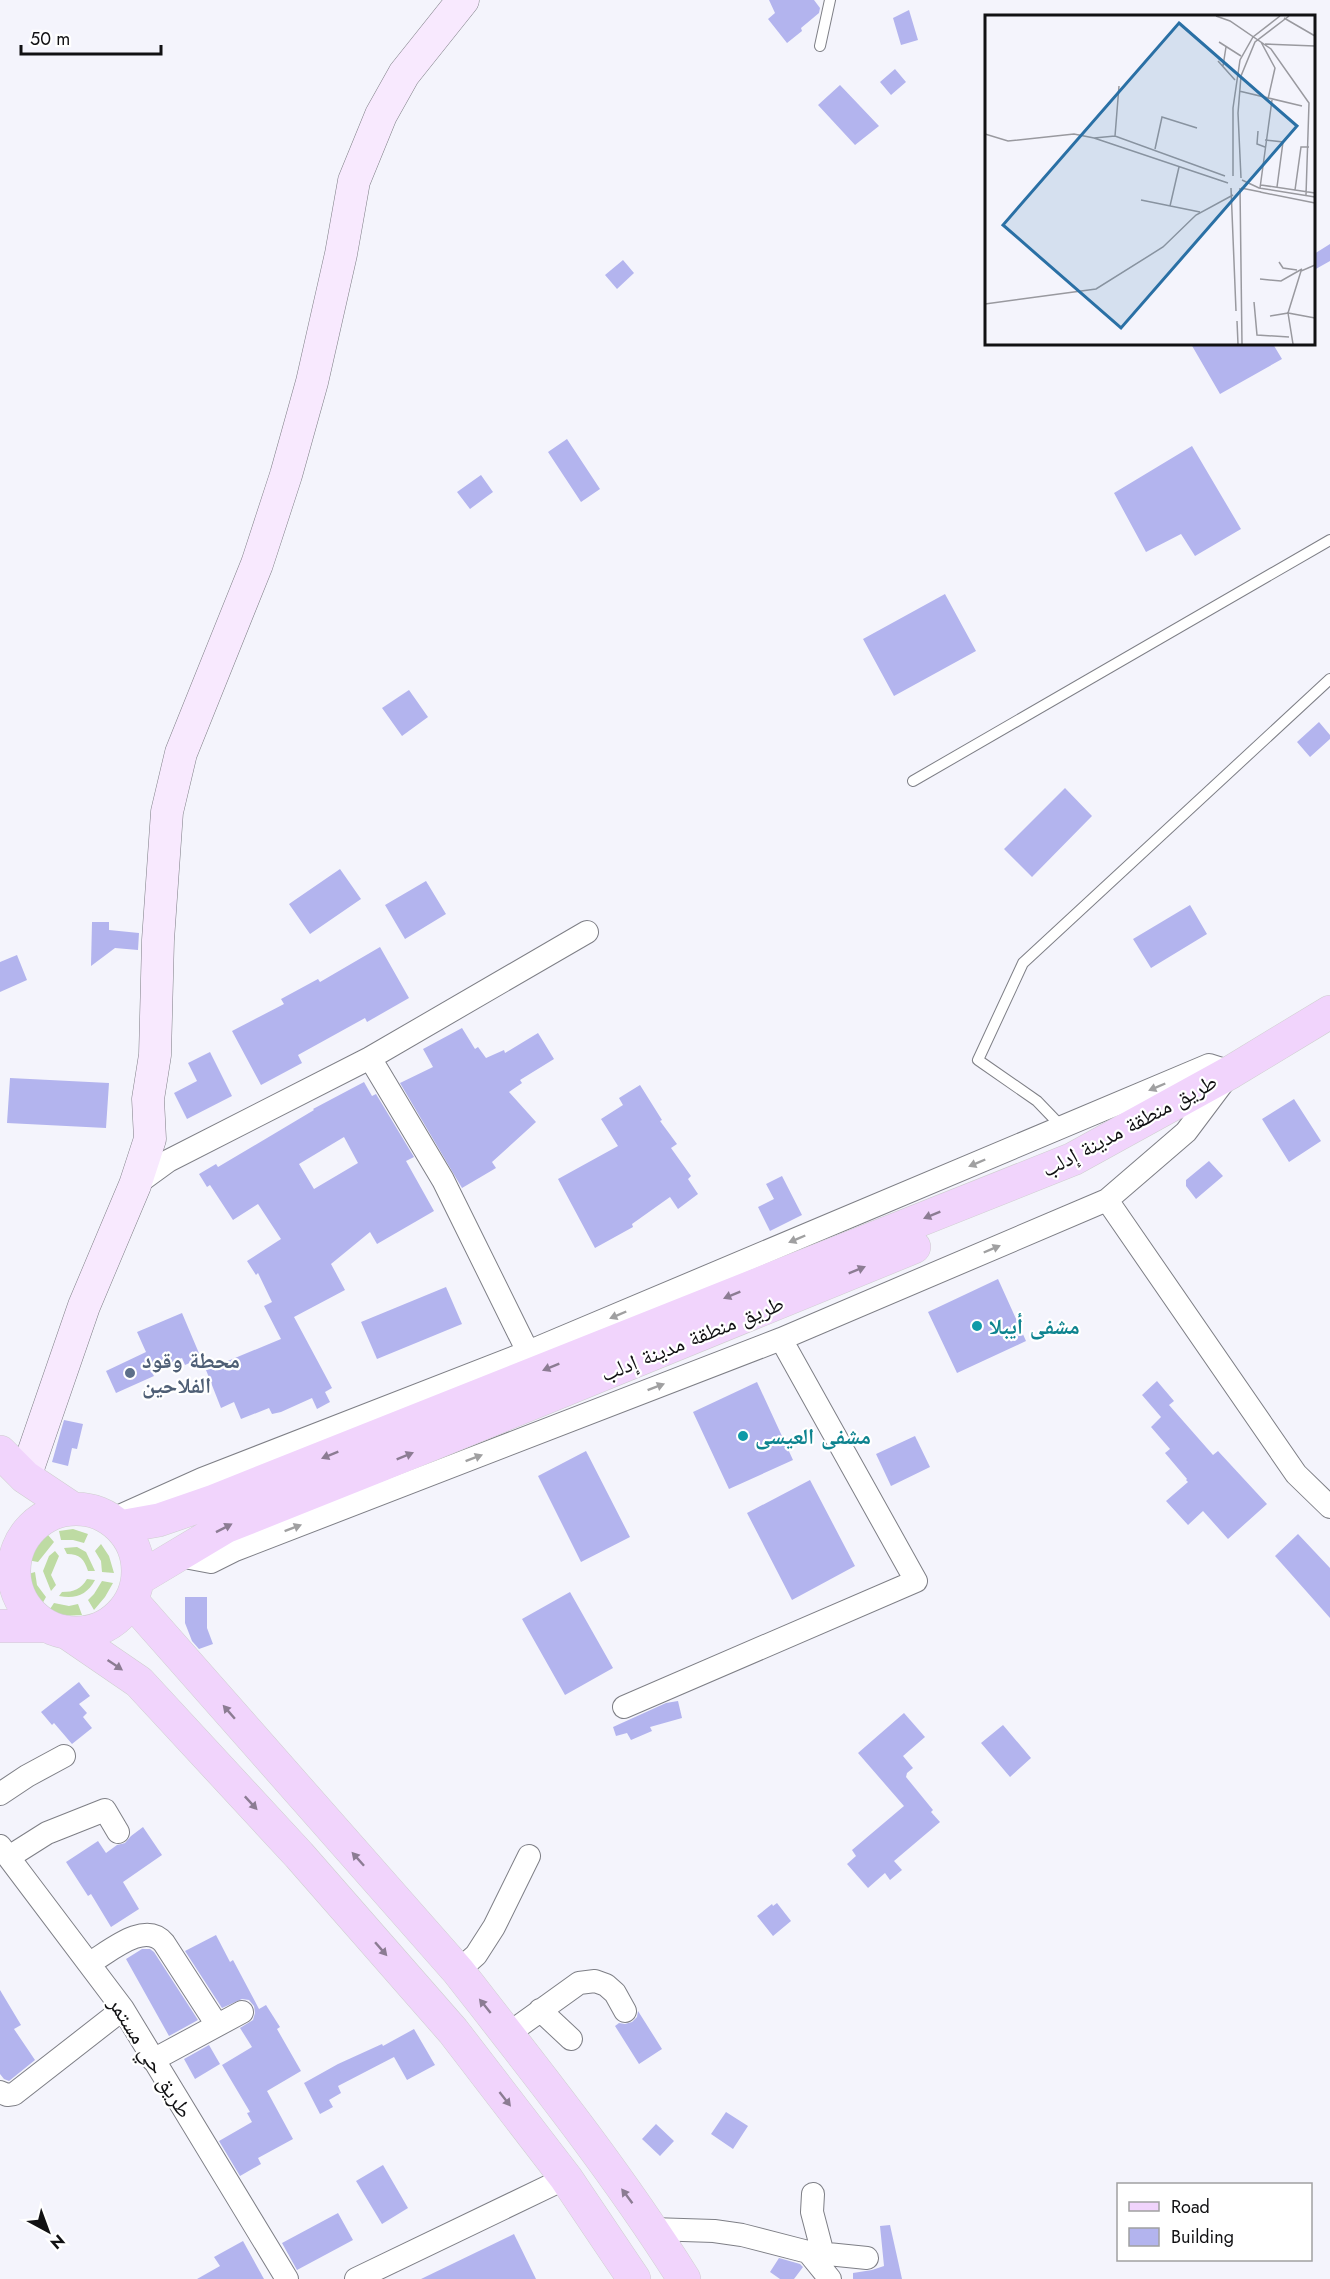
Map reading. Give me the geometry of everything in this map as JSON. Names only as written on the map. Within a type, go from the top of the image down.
[{"type":"main road","name":"طريق منطقة مدينة إدلب","points":[[116,1523],[159,1520],[214,1501],[1073,1159],[1231,1072],[1330,1012]]},
{"type":"main road","name":"طريق منطقة مدينة إدلب","points":[[134,1590],[178,1556],[225,1527],[378,1467],[1102,1170],[1231,1072]]},
{"type":"main road","points":[[0,1452],[25,1477],[73,1509]]},
{"type":"main road","points":[[0,1626],[56,1629],[88,1632],[109,1624],[117,1617],[134,1590],[138,1568],[133,1545],[116,1523],[93,1511],[73,1509],[50,1515],[31,1529],[7,1559],[22,1601],[28,1611],[56,1629],[140,1682],[251,1803],[453,2031],[566,2178],[634,2279]]},
{"type":"main road","points":[[134,1590],[458,1971],[508,2034],[652,2229],[684,2279]]},
{"type":"street","points":[[25,1477],[84,1306],[135,1185],[150,1139],[148,1099],[155,1055],[158,940],[167,812],[181,753],[257,564],[286,475],[312,382],[341,254],[354,181],[381,115],[404,74],[463,0]]},
{"type":"street","points":[[135,1185],[168,1161],[370,1058],[587,932]]},
{"type":"street","points":[[370,1058],[443,1180],[528,1352]]},
{"type":"street","points":[[116,1523],[202,1479],[528,1352],[1209,1065],[1231,1072],[1186,1132],[1107,1200],[781,1339],[269,1537],[211,1562],[178,1556]]},
{"type":"street","points":[[1107,1200],[1296,1474],[1330,1507]]},
{"type":"street","points":[[624,1707],[916,1581],[781,1339]]},
{"type":"street","points":[[0,1794],[64,1756]]},
{"type":"street","points":[[4,1851],[105,1810],[118,1832]]},
{"type":"street","name":"طريق حي مستمر","points":[[4,1851],[123,2009],[287,2279]]},
{"type":"street","points":[[458,1971],[476,1955],[494,1927],[529,1856]]},
{"type":"street","points":[[90,1963],[140,1934],[156,1935],[164,1943],[217,2025]]},
{"type":"street","points":[[508,2034],[579,1983],[595,1981],[606,1985],[615,1993],[625,2011]]},
{"type":"street","points":[[0,2092],[7,2095],[14,2094],[123,2009]]},
{"type":"street","points":[[540,2010],[570,2039]]},
{"type":"street","points":[[153,2060],[242,2012]]},
{"type":"street","points":[[356,2279],[566,2178]]},
{"type":"street","points":[[813,2194],[812,2212],[816,2253],[830,2279]]},
{"type":"street","points":[[652,2229],[714,2231],[742,2235],[816,2253],[867,2258]]},
{"type":"lane","points":[[820,45],[830,0]]},
{"type":"lane","points":[[913,781],[1330,540]]},
{"type":"lane","points":[[1063,1127],[1037,1101],[978,1060],[1023,963],[1330,679]]},
{"type":"green space","points":[[73,1529],[88,1534],[84,1543],[61,1540],[59,1531]]},
{"type":"green space","points":[[48,1535],[54,1542],[38,1562],[27,1560],[37,1543]]},
{"type":"green space","points":[[101,1544],[109,1556],[114,1573],[102,1572],[101,1561],[95,1551]]},
{"type":"green space","points":[[77,1547],[86,1552],[95,1571],[88,1571],[81,1558],[67,1554],[64,1548]]},
{"type":"green space","points":[[55,1551],[59,1556],[51,1575],[56,1585],[51,1591],[43,1571],[49,1556]]},
{"type":"green space","points":[[35,1572],[37,1585],[46,1597],[41,1606],[28,1589],[25,1575]]},
{"type":"green space","points":[[87,1579],[95,1580],[85,1592],[71,1597],[59,1596],[62,1592],[77,1589]]},
{"type":"green space","points":[[102,1581],[113,1583],[94,1610],[88,1600]]},
{"type":"green space","points":[[54,1603],[69,1606],[78,1604],[82,1615],[62,1616],[48,1612]]},
{"type":"building","points":[[769,0],[814,0],[820,8],[819,13],[787,43],[768,19],[775,13]]},
{"type":"building","points":[[909,10],[918,40],[901,45],[893,18]]},
{"type":"building","points":[[895,69],[906,82],[891,95],[880,82]]},
{"type":"building","points":[[840,85],[879,126],[855,145],[818,105]]},
{"type":"building","points":[[1330,244],[1330,261],[1315,269],[1315,253]]},
{"type":"building","points":[[623,260],[634,273],[617,289],[605,275]]},
{"type":"building","points":[[1192,345],[1274,345],[1282,359],[1220,394]]},
{"type":"building","points":[[567,439],[600,489],[581,502],[548,452]]},
{"type":"building","points":[[1192,446],[1241,529],[1195,556],[1181,534],[1146,552],[1114,493]]},
{"type":"building","points":[[481,475],[493,492],[470,509],[457,492]]},
{"type":"building","points":[[945,594],[976,651],[894,696],[863,639]]},
{"type":"building","points":[[409,690],[428,717],[402,736],[382,708]]},
{"type":"building","points":[[1319,722],[1330,735],[1330,739],[1310,757],[1297,742]]},
{"type":"building","points":[[1065,788],[1092,816],[1032,877],[1004,849]]},
{"type":"building","points":[[340,869],[361,899],[310,934],[289,904]]},
{"type":"building","points":[[426,881],[446,914],[405,939],[385,905]]},
{"type":"building","points":[[1190,905],[1207,934],[1151,968],[1133,939]]},
{"type":"building","points":[[92,922],[109,922],[109,930],[139,933],[138,950],[115,948],[91,966]]},
{"type":"building","points":[[380,947],[409,998],[367,1022],[365,1018],[298,1055],[302,1063],[261,1085],[232,1031],[284,1004],[281,999],[318,979],[320,982]]},
{"type":"building","points":[[17,955],[27,980],[0,992],[0,962]]},
{"type":"building","points":[[462,1028],[475,1049],[478,1047],[486,1058],[504,1050],[505,1053],[538,1033],[554,1059],[520,1080],[522,1083],[509,1092],[536,1122],[492,1162],[496,1168],[462,1188],[400,1083],[433,1067],[423,1049]]},
{"type":"building","points":[[210,1052],[232,1096],[187,1119],[174,1093],[197,1081],[188,1063]]},
{"type":"building","points":[[10,1078],[109,1083],[106,1128],[7,1123]]},
{"type":"building","points":[[364,1082],[372,1096],[376,1094],[414,1157],[406,1161],[434,1211],[377,1244],[370,1232],[331,1264],[345,1290],[294,1317],[332,1388],[325,1392],[330,1402],[317,1409],[312,1398],[281,1412],[272,1414],[269,1408],[241,1419],[234,1402],[221,1408],[206,1370],[281,1339],[264,1306],[272,1302],[258,1273],[256,1275],[247,1261],[281,1239],[258,1204],[233,1220],[210,1185],[207,1187],[199,1174],[216,1164],[218,1167],[313,1109]],"holes":[[[344,1137],[358,1163],[314,1189],[299,1164]]]},
{"type":"building","points":[[640,1085],[662,1120],[660,1121],[677,1144],[671,1148],[691,1176],[688,1179],[698,1194],[678,1209],[670,1197],[632,1224],[633,1227],[595,1248],[558,1179],[618,1146],[601,1119],[623,1105],[619,1098]]},
{"type":"building","points":[[1294,1099],[1321,1141],[1289,1162],[1262,1119]]},
{"type":"building","points":[[1209,1161],[1223,1176],[1196,1199],[1186,1186],[1186,1180]]},
{"type":"building","points":[[782,1176],[802,1215],[770,1231],[758,1207],[774,1199],[766,1184]]},
{"type":"building","name":"مشفى أيبلا","points":[[998,1279],[1026,1341],[957,1373],[928,1312]]},
{"type":"building","points":[[446,1287],[462,1324],[377,1359],[361,1322]]},
{"type":"building","points":[[182,1313],[201,1358],[185,1365],[182,1358],[151,1371],[154,1376],[116,1393],[106,1371],[146,1352],[137,1332]]},
{"type":"building","points":[[1157,1381],[1174,1401],[1169,1405],[1213,1455],[1218,1451],[1267,1504],[1228,1539],[1203,1511],[1188,1525],[1166,1501],[1188,1482],[1165,1453],[1170,1449],[1151,1427],[1161,1417],[1142,1395]]},
{"type":"building","name":"مشفى العيسى","points":[[757,1382],[793,1460],[729,1489],[693,1412]]},
{"type":"building","points":[[64,1420],[83,1424],[77,1449],[72,1448],[68,1466],[52,1462]]},
{"type":"building","points":[[915,1436],[930,1467],[891,1486],[876,1454]]},
{"type":"building","points":[[586,1451],[630,1537],[581,1562],[538,1476]]},
{"type":"building","points":[[810,1480],[855,1566],[792,1600],[747,1513]]},
{"type":"building","points":[[1298,1534],[1330,1568],[1330,1618],[1275,1556]]},
{"type":"building","points":[[570,1592],[613,1668],[565,1695],[522,1619]]},
{"type":"building","points":[[185,1597],[207,1597],[207,1628],[213,1644],[199,1649],[192,1641],[185,1623]]},
{"type":"building","points":[[79,1682],[90,1696],[79,1704],[87,1713],[83,1717],[92,1728],[72,1744],[41,1712]]},
{"type":"building","points":[[678,1701],[682,1718],[650,1727],[652,1731],[631,1740],[627,1733],[616,1736],[613,1727],[666,1703]]},
{"type":"building","points":[[904,1713],[925,1737],[903,1756],[913,1768],[906,1777],[940,1822],[894,1861],[902,1870],[890,1880],[885,1873],[868,1888],[847,1864],[856,1856],[852,1850],[904,1806],[858,1753]]},
{"type":"building","points":[[1003,1725],[1031,1758],[1010,1777],[981,1743]]},
{"type":"building","points":[[143,1827],[162,1855],[123,1882],[139,1909],[111,1927],[91,1894],[88,1896],[66,1862],[98,1841],[106,1853],[117,1845],[125,1843]]},
{"type":"building","points":[[777,1903],[791,1921],[773,1936],[757,1916],[772,1904],[773,1906]]},
{"type":"building","points":[[216,1935],[230,1962],[233,1960],[259,2009],[266,2005],[280,2027],[277,2029],[301,2071],[267,2091],[293,2139],[258,2158],[261,2164],[240,2176],[219,2141],[252,2122],[247,2113],[250,2112],[222,2065],[252,2047],[240,2028],[253,2020],[254,2006],[249,2000],[242,1999],[222,2008],[185,1951]]},
{"type":"building","points":[[142,1949],[150,1949],[154,1952],[198,2020],[169,2036],[126,1959]]},
{"type":"building","points":[[0,1990],[21,2025],[14,2029],[35,2060],[9,2081],[0,2074]]},
{"type":"building","points":[[638,2011],[662,2049],[639,2064],[615,2026],[619,2023],[632,2022],[637,2017]]},
{"type":"building","points":[[414,2029],[435,2065],[407,2080],[394,2057],[338,2086],[341,2093],[329,2100],[333,2107],[320,2114],[304,2083],[338,2064],[382,2044],[383,2046]]},
{"type":"building","points":[[209,2045],[220,2064],[195,2079],[184,2059]]},
{"type":"building","points":[[726,2112],[748,2126],[733,2149],[711,2134]]},
{"type":"building","points":[[656,2124],[674,2141],[660,2156],[642,2139]]},
{"type":"building","points":[[383,2165],[408,2208],[382,2224],[356,2181]]},
{"type":"building","points":[[338,2213],[353,2240],[297,2270],[282,2243]]},
{"type":"building","points":[[890,2225],[902,2279],[853,2279],[853,2273],[884,2266],[880,2226]]},
{"type":"building","points":[[514,2234],[536,2279],[421,2279]]},
{"type":"building","points":[[243,2241],[264,2279],[197,2279],[220,2266],[214,2257]]},
{"type":"building","points":[[779,2258],[803,2267],[794,2279],[780,2279],[770,2272]]},
{"type":"place","name":"مشفى أيبلا","points":[[977,1326]]},
{"type":"place","name":"محطة وقود الفلاحين","points":[[130,1373]]},
{"type":"place","name":"مشفى العيسى","points":[[743,1436]]}]
